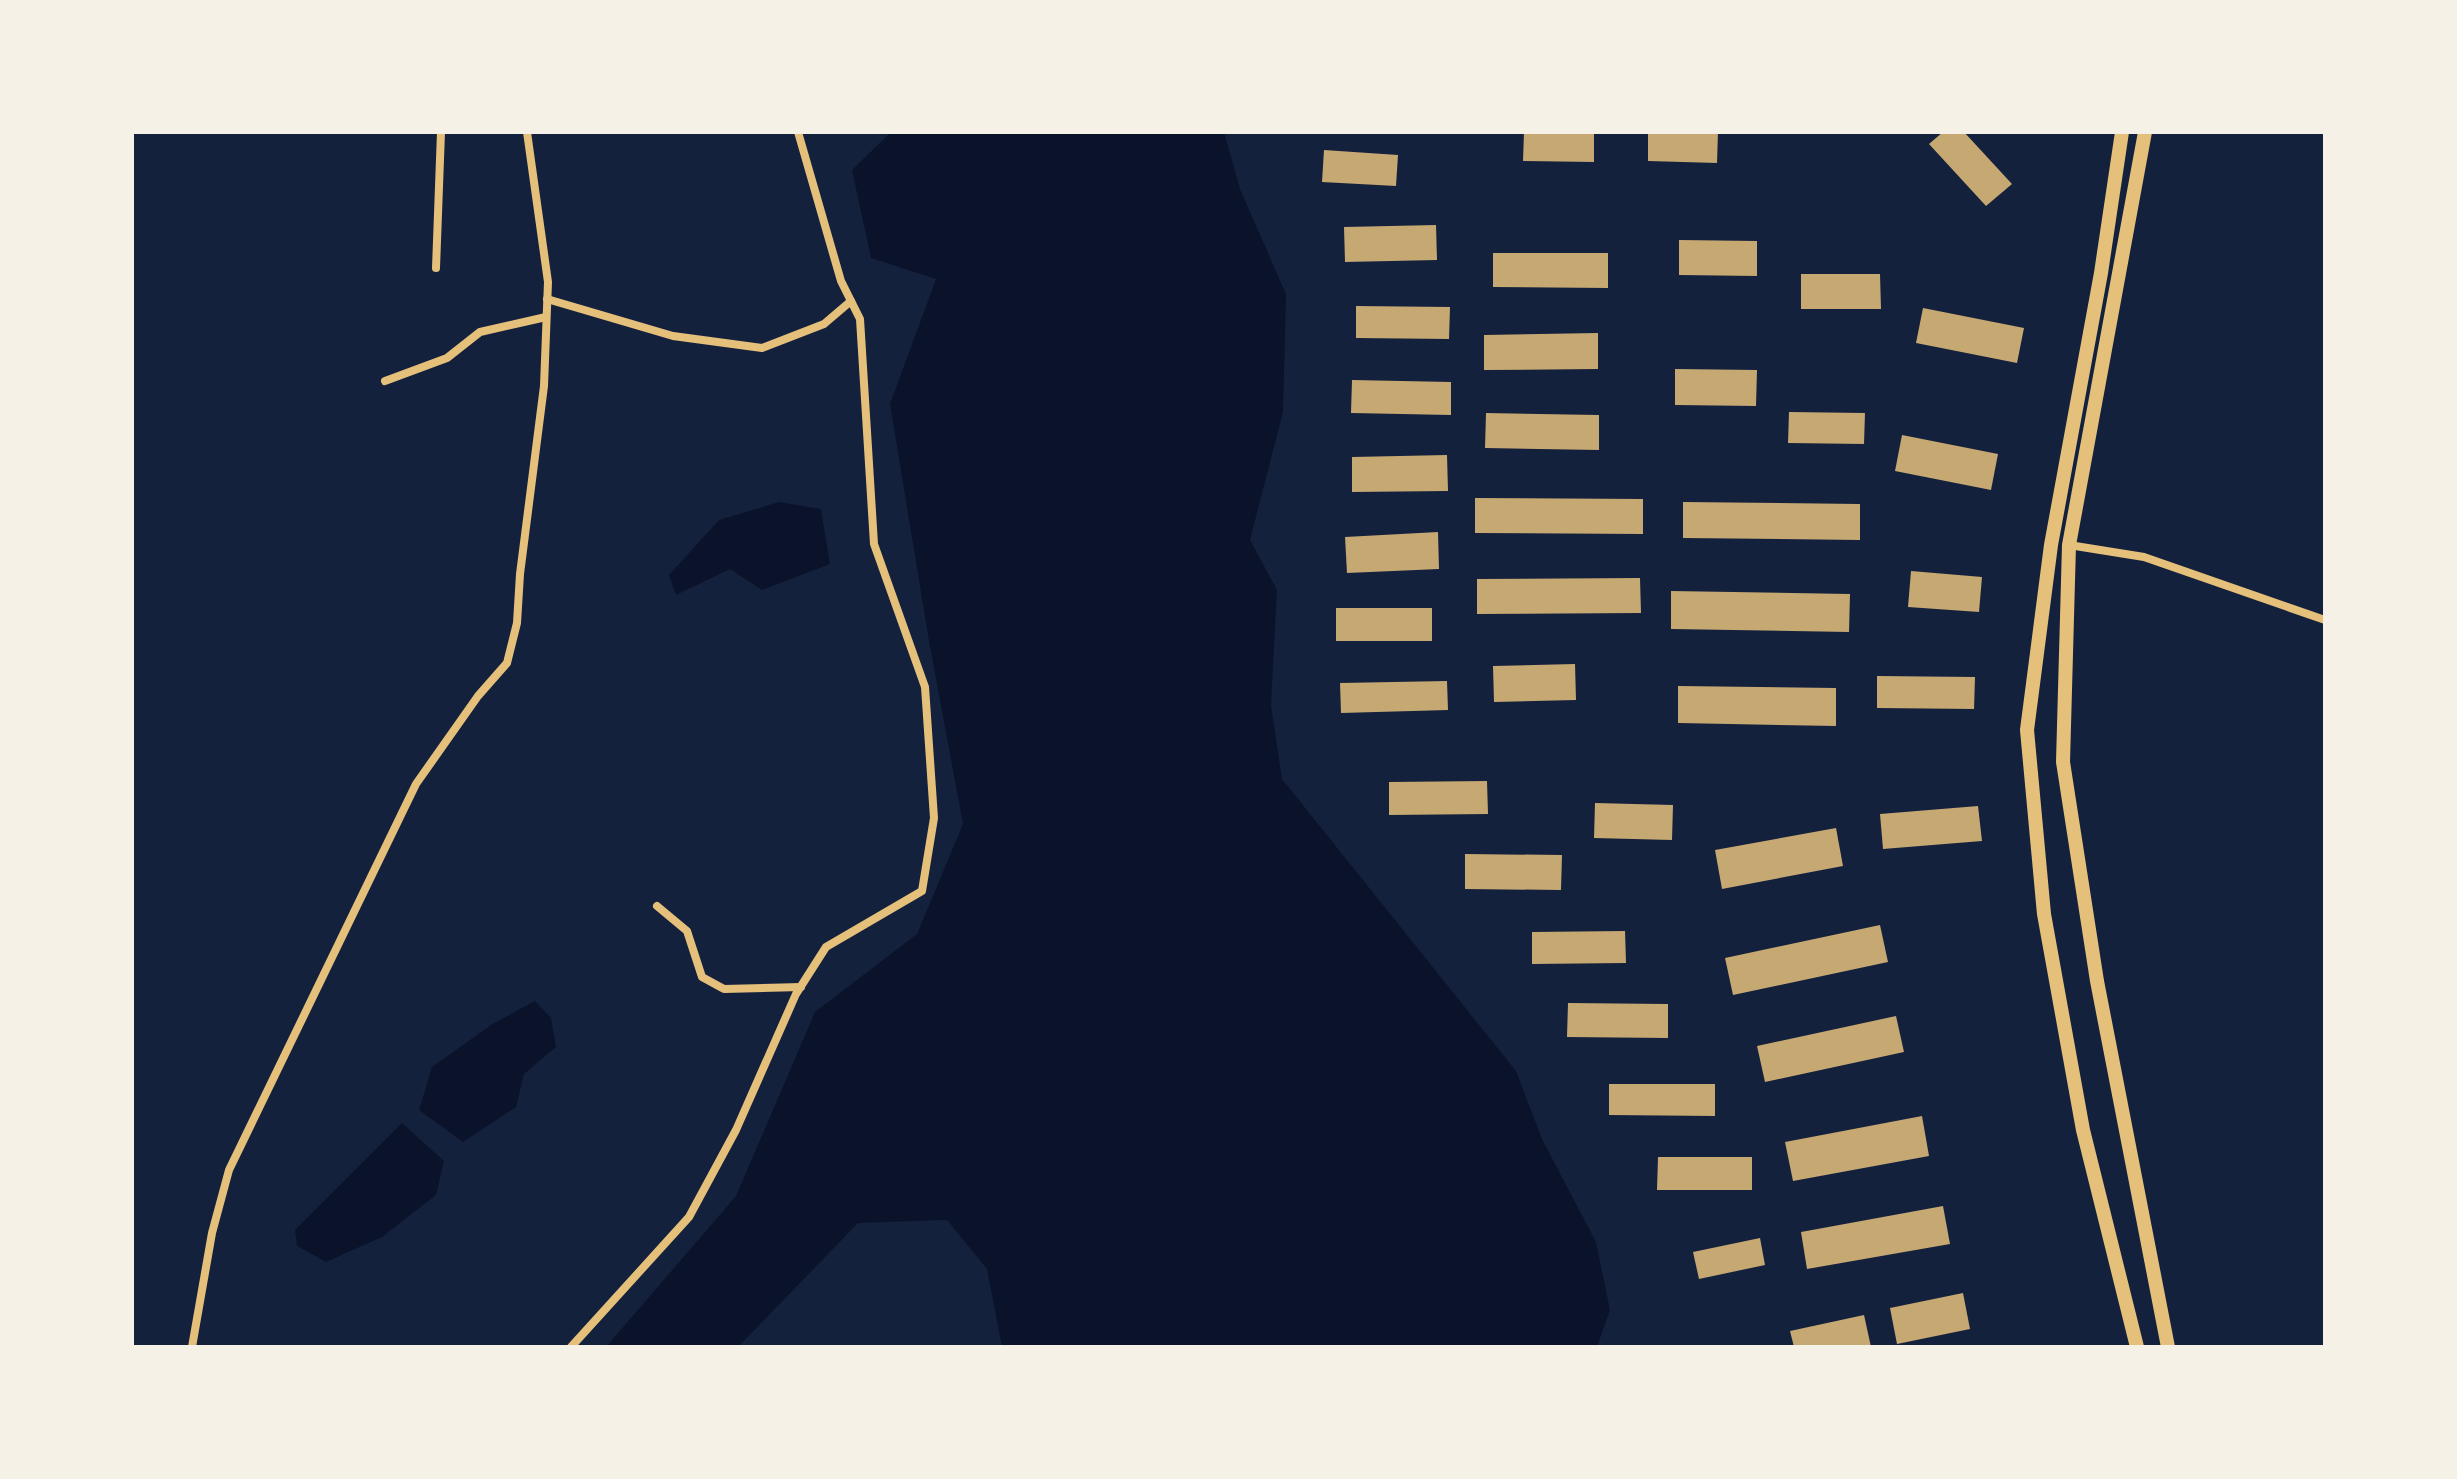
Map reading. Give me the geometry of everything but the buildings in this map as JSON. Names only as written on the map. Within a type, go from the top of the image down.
[{"type":"main road","points":[[2122,132],[2101,273],[2051,545],[2027,730],[2044,914],[2083,1130],[2137,1347]]},
{"type":"main road","points":[[2145,132],[2069,545],[2063,762],[2097,981],[2168,1347]]},
{"type":"street","points":[[436,268],[441,132]]},
{"type":"street","points":[[192,1347],[212,1233],[229,1170],[416,784],[478,696],[507,663],[517,623],[520,574],[544,386],[548,282],[527,132]]},
{"type":"street","points":[[571,1347],[689,1217],[736,1130],[801,987],[826,947],[922,891],[934,818],[925,687],[874,544],[860,319],[841,281],[798,132]]},
{"type":"street","points":[[547,299],[673,336],[762,348],[824,324],[851,301]]},
{"type":"street","points":[[385,381],[447,358],[480,332],[546,317]]},
{"type":"street","points":[[2069,545],[2144,557],[2325,620]]},
{"type":"street","points":[[657,906],[687,931],[702,977],[724,989],[801,987]]},
{"type":"water","points":[[891,132],[1224,132],[1240,189],[1286,294],[1283,412],[1250,540],[1277,590],[1271,705],[1282,779],[1516,1071],[1542,1139],[1596,1242],[1610,1310],[1597,1347],[1002,1347],[987,1269],[947,1220],[858,1223],[738,1347],[606,1347],[736,1196],[815,1012],[917,934],[963,824],[890,404],[936,279],[871,258],[852,170]]},
{"type":"water","points":[[779,502],[821,509],[830,564],[762,590],[730,569],[676,595],[669,575],[719,520]]},
{"type":"water","points":[[535,1001],[551,1018],[556,1047],[524,1074],[516,1107],[463,1142],[419,1110],[432,1067],[494,1023]]},
{"type":"water","points":[[402,1123],[444,1161],[436,1195],[382,1237],[326,1262],[297,1246],[295,1230]]}]
